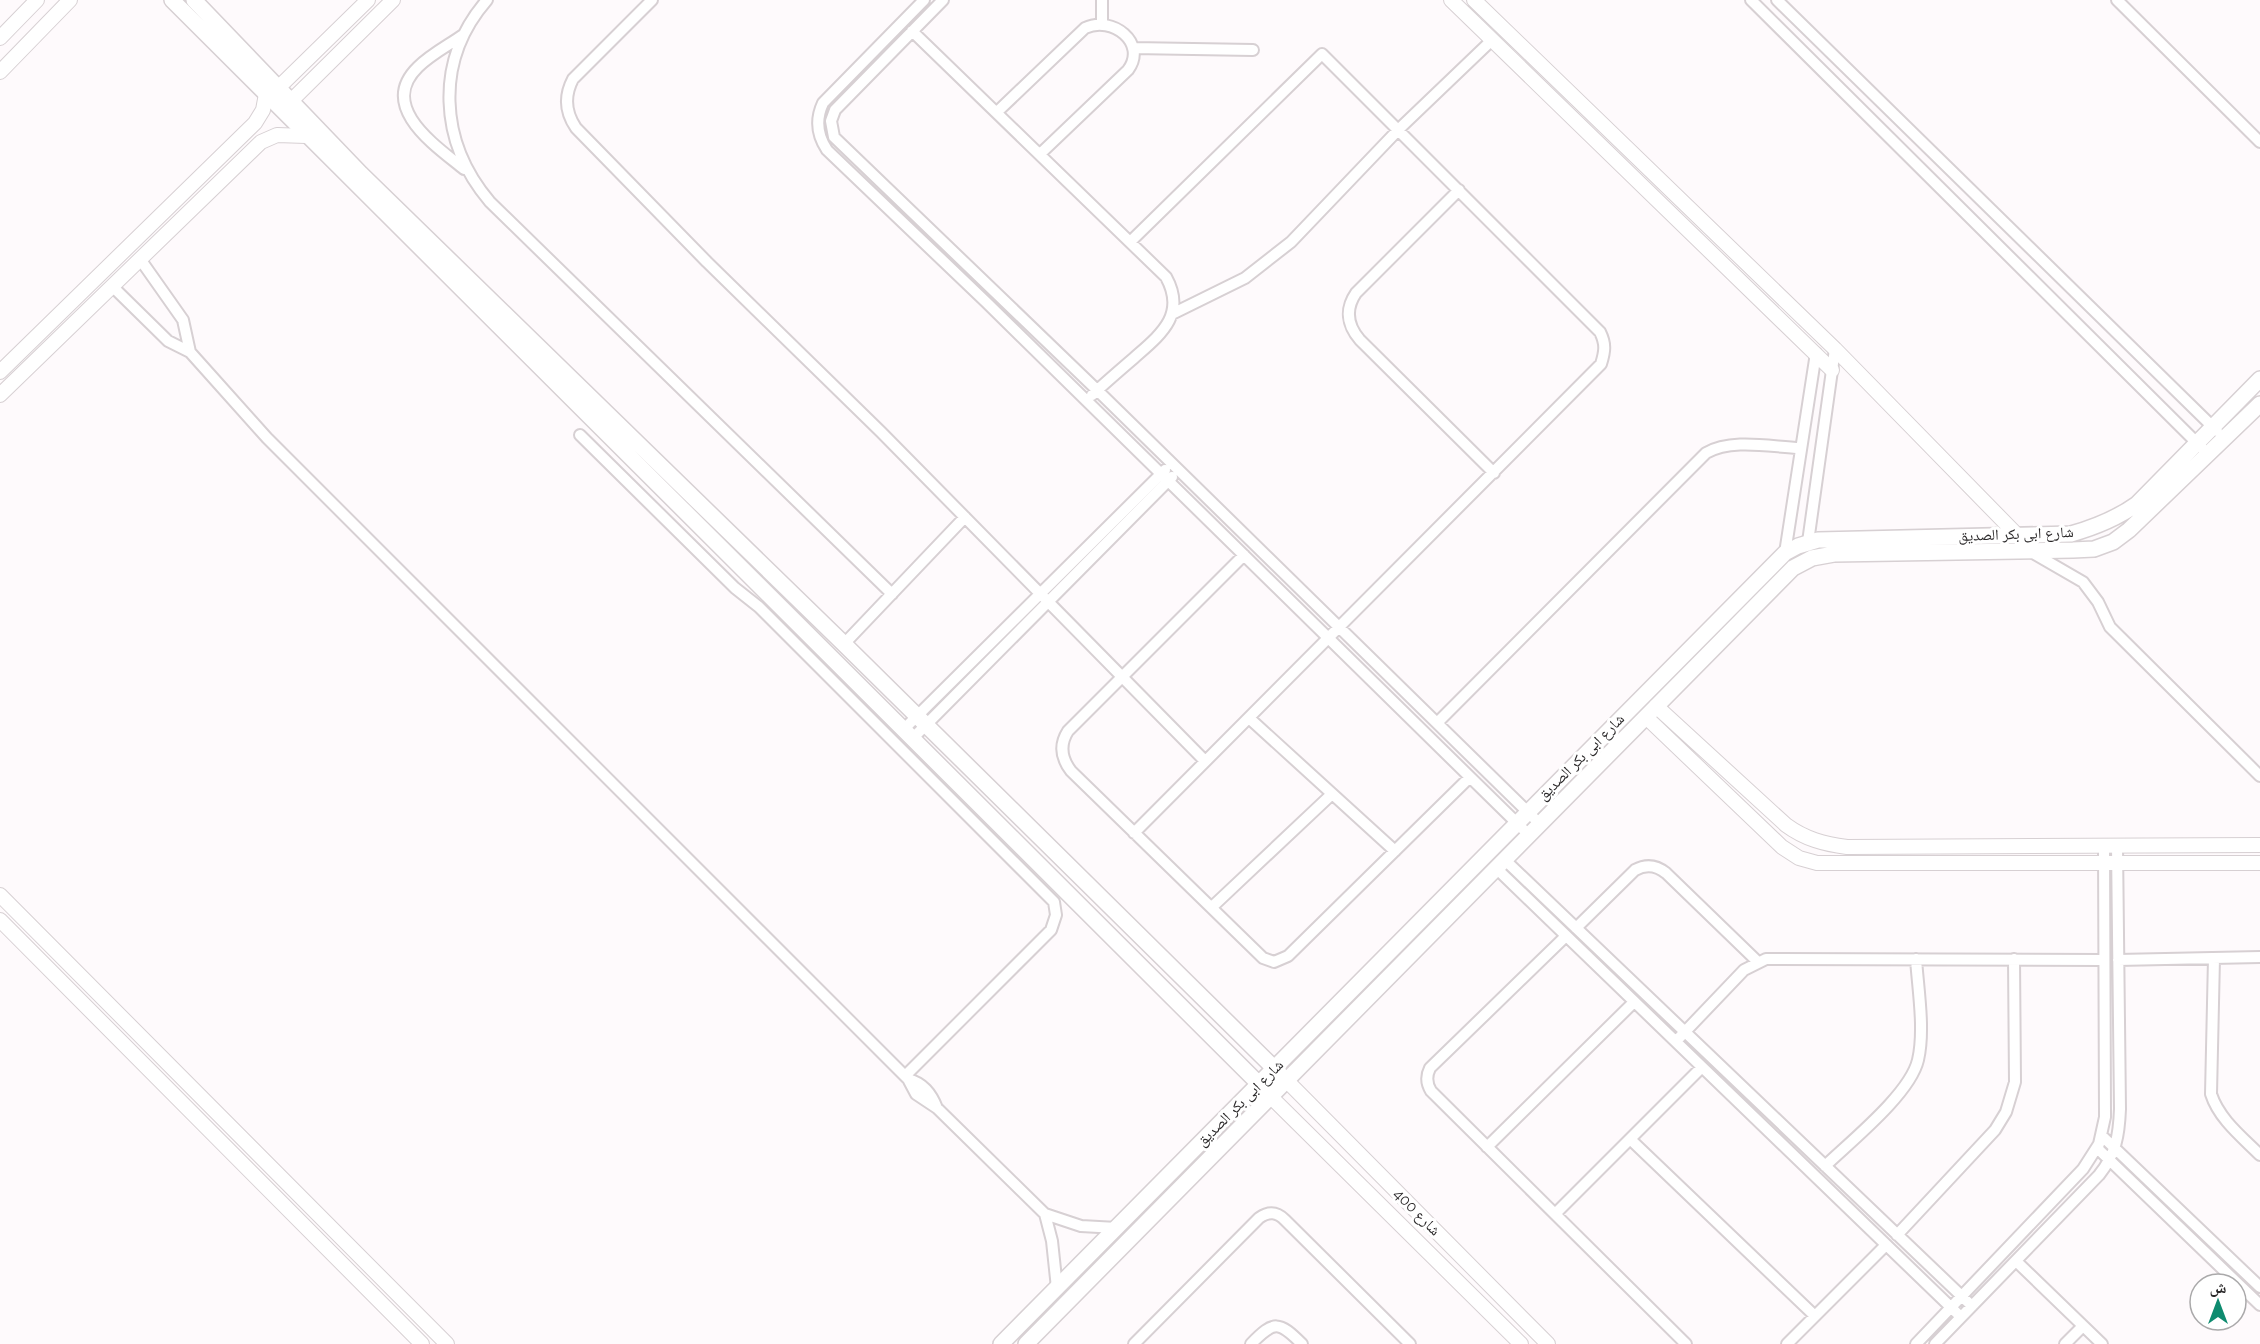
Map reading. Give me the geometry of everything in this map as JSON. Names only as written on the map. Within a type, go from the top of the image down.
[{"type":"main road","points":[[172,0],[205,21],[272,92],[306,136],[357,178],[844,644],[1287,1081]]},
{"type":"main road","points":[[194,0],[205,21]]},
{"type":"main road","points":[[272,92],[290,102],[357,178],[907,734],[1271,1097]]},
{"type":"main road","name":"شارع ابى بكر الصديق","points":[[1001,1344],[1785,553],[1808,542],[1818,540],[2071,534],[2111,520],[2137,504],[2260,379]]},
{"type":"main road","name":"شارع ابى بكر الصديق","points":[[1026,1344],[1793,568],[1812,558],[1834,554],[2033,553],[2094,549],[2113,542],[2130,530],[2226,440],[2260,404]]},
{"type":"street","points":[[0,38],[37,0]]},
{"type":"street","points":[[0,72],[69,0]]},
{"type":"street","points":[[0,372],[249,129],[263,110],[272,92],[368,0]]},
{"type":"street","points":[[290,102],[393,0]]},
{"type":"street","points":[[487,0],[464,35],[451,78],[450,108],[454,138],[477,187],[892,594]]},
{"type":"street","points":[[652,0],[573,79],[567,99],[572,122],[707,262],[965,517],[1206,761]]},
{"type":"street","points":[[924,0],[827,98],[819,116],[820,137],[832,156],[1086,400],[1470,777],[1522,817]]},
{"type":"street","points":[[943,0],[835,110],[831,121],[834,137],[1097,390],[1437,723],[1535,830]]},
{"type":"street","points":[[1102,0],[1102,23]]},
{"type":"street","points":[[1451,0],[1832,370]]},
{"type":"street","points":[[1474,0],[1835,349],[2033,553],[2083,582],[2098,602],[2110,627],[2260,776]]},
{"type":"street","points":[[1751,0],[2209,455]]},
{"type":"street","points":[[1777,0],[2226,440]]},
{"type":"street","points":[[2117,0],[2260,142]]},
{"type":"street","points":[[997,112],[1081,31],[1091,25],[1102,23],[1118,29],[1129,39],[1134,58],[1128,70],[1040,154]]},
{"type":"street","points":[[912,31],[1166,277],[1174,299],[1172,314],[1161,334],[1086,400]]},
{"type":"street","points":[[464,35],[425,61],[414,72],[407,85],[405,100],[408,115],[416,127],[469,173]]},
{"type":"street","points":[[1172,314],[1245,278],[1291,242],[1399,129],[1492,40]]},
{"type":"street","points":[[1133,48],[1253,51]]},
{"type":"street","points":[[1130,242],[1323,54],[1600,332],[1605,341],[1602,364],[1134,833]]},
{"type":"street","points":[[249,129],[261,142]]},
{"type":"street","points":[[0,395],[261,142],[277,135],[306,136]]},
{"type":"street","points":[[1459,190],[1356,293],[1350,303],[1348,315],[1352,328],[1360,340],[1494,473]]},
{"type":"street","points":[[140,260],[183,320],[190,352]]},
{"type":"street","points":[[112,286],[168,341],[190,352],[267,438],[906,1077],[916,1094],[937,1108],[1045,1214],[1081,1226],[1117,1228]]},
{"type":"street","points":[[1785,553],[1818,333]]},
{"type":"street","points":[[1808,542],[1835,349]]},
{"type":"street","points":[[580,435],[735,588],[776,624],[1054,902],[1056,915],[1051,930],[906,1077]]},
{"type":"street","points":[[1437,723],[1706,453],[1734,445],[1800,448]]},
{"type":"street","points":[[907,734],[1175,467]]},
{"type":"street","points":[[844,644],[965,517]]},
{"type":"street","points":[[1244,555],[1068,731],[1063,741],[1062,753],[1071,771],[1134,833],[1263,958],[1279,961],[1288,956],[1470,777]]},
{"type":"street","points":[[1651,711],[1786,825],[1814,841],[1847,846],[2260,845]]},
{"type":"street","points":[[1651,711],[1782,847],[1808,861],[1826,864],[2260,863]]},
{"type":"street","points":[[1249,718],[1395,851]]},
{"type":"street","points":[[1212,908],[1332,794]]},
{"type":"street","points":[[1916,1344],[2076,1178],[2097,1148],[2105,1117],[2104,960],[2110,846]]},
{"type":"street","points":[[1935,1344],[2098,1174],[2115,1148],[2120,1109],[2118,960],[2110,863]]},
{"type":"street","points":[[1501,865],[1576,928],[1972,1306]]},
{"type":"street","points":[[1501,865],[1566,936],[1961,1317]]},
{"type":"street","points":[[1576,928],[1635,870],[1644,866],[1653,866],[1666,873],[1758,962]]},
{"type":"street","points":[[0,895],[447,1344]]},
{"type":"street","points":[[0,920],[422,1344]]},
{"type":"street","points":[[1566,936],[1428,1071],[1427,1083],[1431,1091],[1686,1344]]},
{"type":"street","points":[[2118,960],[2260,957]]},
{"type":"street","points":[[1675,1042],[1744,970],[1758,962],[1776,958],[2104,960]]},
{"type":"street","points":[[1825,1166],[1901,1092],[1914,1071],[1919,1052],[1916,958]]},
{"type":"street","points":[[2214,958],[2211,1094],[2214,1103],[2228,1122],[2260,1155]]},
{"type":"street","points":[[1897,1235],[1995,1130],[2006,1112],[2015,1082],[2014,959]]},
{"type":"street","points":[[1487,1147],[1634,1002]]},
{"type":"street","points":[[1555,1214],[1702,1067]]},
{"type":"street","name":"شارع 400","points":[[1287,1081],[1548,1344]]},
{"type":"street","name":"شارع 400","points":[[1271,1097],[1521,1344]]},
{"type":"street","points":[[2101,1135],[2260,1287]]},
{"type":"street","points":[[1630,1139],[1815,1316]]},
{"type":"street","points":[[2097,1148],[2260,1305]]},
{"type":"street","points":[[1134,1344],[1259,1218],[1273,1213],[1280,1215],[1410,1344]]},
{"type":"street","points":[[1045,1214],[1052,1241],[1057,1288]]},
{"type":"street","points":[[1787,1344],[1886,1245]]},
{"type":"street","points":[[2016,1261],[2102,1344]]},
{"type":"street","points":[[1251,1344],[1264,1329],[1272,1325],[1281,1326],[1302,1344]]},
{"type":"street","points":[[2065,1344],[2083,1326]]}]
